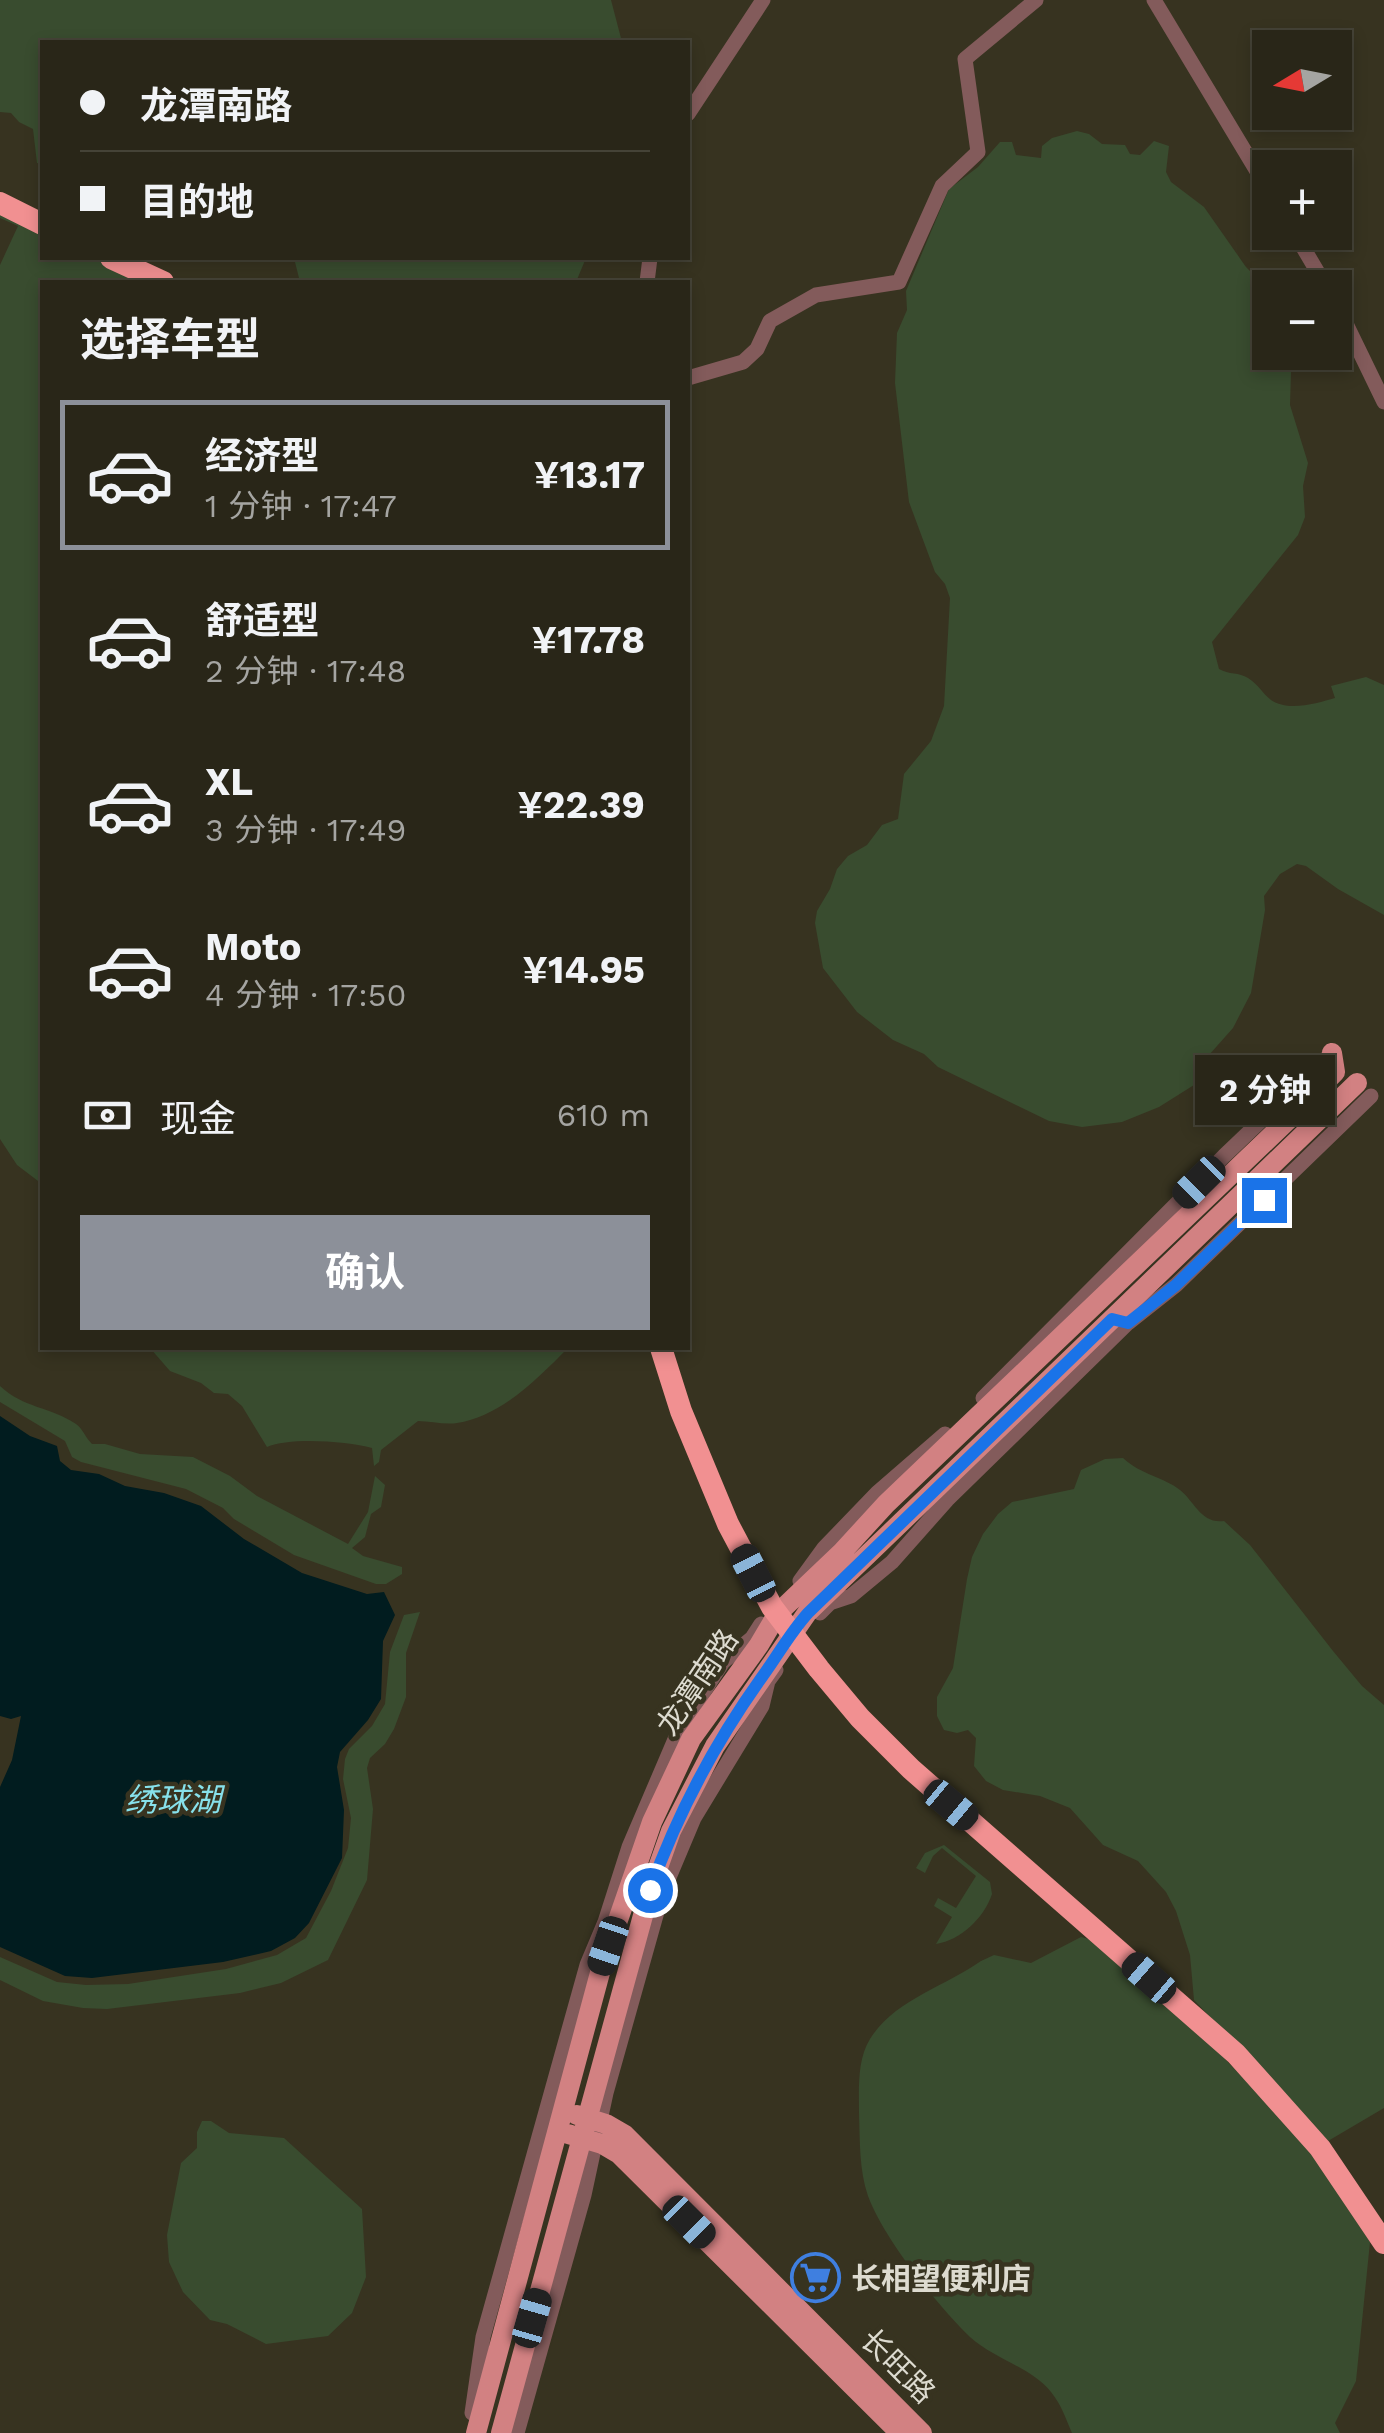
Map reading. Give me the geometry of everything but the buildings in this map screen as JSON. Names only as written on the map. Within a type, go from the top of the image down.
[{"type":"highway","points":[[0,203],[40,223]]},
{"type":"highway","points":[[115,260],[159,280]]},
{"type":"highway","points":[[662,1350],[681,1410],[728,1524],[785,1623],[860,1718],[911,1769],[1236,2054],[1320,2148],[1384,2242]]},
{"type":"main road","name":"龙潭南路","points":[[849,1560],[886,1504],[1334,1072],[1332,1053]]},
{"type":"main road","name":"龙潭南路","points":[[476,2433],[600,1969],[639,1852],[671,1779],[702,1722],[759,1645],[849,1560],[1120,1321],[1364,1089]]},
{"type":"main road","name":"龙潭南路","points":[[501,2433],[591,2129],[639,1924],[662,1856],[689,1794],[785,1623]]},
{"type":"main road","points":[[721,1694],[739,1707]]},
{"type":"main road","points":[[679,1730],[702,1722]]},
{"type":"main road","name":"长旺路","points":[[559,2121],[625,2135],[922,2433]]},
{"type":"main road","name":"长旺路","points":[[591,2129],[900,2433]]},
{"type":"main road","points":[[498,2344],[523,2351]]},
{"type":"street","points":[[690,111],[764,0]]},
{"type":"street","points":[[690,377],[743,362],[757,349],[770,321],[816,295],[899,282],[942,186],[978,152],[965,60],[1036,0]]},
{"type":"street","points":[[1154,0],[1252,163]]},
{"type":"street","points":[[1352,336],[1384,402]]},
{"type":"street","points":[[517,2433],[584,2195],[591,2129],[672,1866],[694,1818],[762,1706],[785,1623],[804,1577],[824,1548],[877,1492],[984,1398],[1332,1053]]},
{"type":"street","points":[[467,2433],[483,2337],[587,1965],[628,1847],[679,1730],[723,1662],[752,1638],[785,1623],[812,1619],[830,1603],[851,1596],[904,1552],[947,1500],[1120,1321]]},
{"type":"green space","points":[[0,0],[611,0],[621,40],[40,40],[40,164],[33,129],[11,113],[0,112]]},
{"type":"green space","points":[[1077,131],[1102,144],[1125,145],[1130,154],[1140,155],[1154,141],[1169,146],[1166,172],[1171,182],[1204,207],[1252,273],[1252,370],[1291,372],[1290,405],[1308,463],[1303,486],[1305,517],[1298,535],[1212,642],[1219,669],[1248,678],[1271,700],[1286,705],[1335,698],[1331,686],[1366,677],[1384,685],[1384,915],[1306,866],[1297,864],[1280,874],[1264,896],[1251,993],[1233,1028],[1209,1055],[1194,1085],[1159,1107],[1122,1122],[1082,1127],[1049,1121],[938,1067],[924,1054],[893,1040],[857,1012],[823,968],[815,923],[837,869],[848,856],[867,845],[882,825],[898,819],[904,774],[931,741],[944,706],[950,598],[935,572],[909,502],[895,383],[897,333],[907,310],[906,291],[949,189],[978,167],[1000,142],[1012,142],[1016,155],[1041,158],[1042,146],[1052,138]]},
{"type":"green space","points":[[0,210],[40,230],[40,260],[102,260],[146,280],[40,280],[40,1182],[17,1165],[0,1139],[0,265],[18,226],[0,218]]},
{"type":"green space","points":[[294,260],[585,260],[577,280],[300,280]]},
{"type":"green space","points":[[152,1350],[566,1350],[518,1394],[489,1413],[457,1423],[418,1421],[381,1450],[374,1466],[372,1448],[361,1446],[303,1441],[267,1447],[242,1406],[228,1394],[214,1393],[201,1383],[170,1371]]},
{"type":"green space","points":[[0,1386],[18,1399],[76,1424],[92,1444],[140,1454],[193,1457],[348,1544],[368,1512],[375,1476],[385,1485],[381,1507],[371,1514],[365,1537],[352,1548],[363,1556],[402,1567],[402,1574],[386,1584],[376,1584],[294,1555],[234,1519],[223,1508],[186,1489],[81,1462],[72,1457],[65,1441],[0,1402]]},
{"type":"green space","points":[[1123,1458],[1173,1485],[1204,1516],[1224,1521],[1250,1545],[1362,1686],[1384,1705],[1384,2108],[1328,2141],[1194,2000],[1190,1955],[1176,1911],[1166,1892],[1138,1861],[1103,1845],[1070,1808],[1040,1796],[1003,1790],[986,1781],[974,1766],[976,1738],[968,1730],[944,1730],[937,1716],[937,1697],[953,1668],[972,1557],[983,1534],[1012,1502],[1074,1489],[1081,1470],[1105,1459]]},
{"type":"green space","points":[[420,1612],[406,1653],[406,1697],[394,1729],[370,1758],[367,1768],[373,1809],[367,1880],[328,1960],[281,1983],[240,1993],[107,2009],[43,2001],[0,1980],[0,1957],[57,1982],[128,1984],[226,1969],[277,1955],[306,1938],[348,1848],[351,1818],[343,1779],[345,1759],[385,1704],[390,1652],[404,1615]]},
{"type":"green space","points":[[944,1845],[990,1882],[992,1894],[970,1927],[936,1944],[952,1917],[934,1906],[938,1898],[956,1908],[976,1876],[942,1848],[925,1873],[916,1868],[925,1853]]},
{"type":"green space","points":[[1081,1937],[1100,1942],[1211,2044],[1309,2148],[1370,2242],[1356,2381],[1335,2423],[1340,2433],[1072,2433],[1058,2402],[1043,2383],[980,2345],[942,2308],[876,2213],[868,2196],[860,2155],[860,2075],[863,2056],[880,2025],[906,2004],[994,1955],[1031,1963]]},
{"type":"green space","points":[[202,2121],[211,2121],[229,2133],[284,2138],[362,2209],[366,2277],[352,2313],[328,2336],[266,2344],[227,2324],[210,2320],[183,2292],[169,2262],[167,2235],[181,2163],[197,2148]]},
{"type":"water","name":"绣球湖","points":[[0,1416],[30,1436],[57,1446],[60,1461],[71,1470],[99,1474],[125,1486],[164,1493],[201,1506],[244,1539],[302,1573],[367,1594],[384,1592],[395,1615],[383,1641],[381,1699],[340,1752],[337,1767],[344,1810],[342,1858],[309,1923],[295,1938],[271,1951],[223,1962],[92,1978],[65,1976],[0,1947],[0,1787],[12,1760],[21,1716],[0,1716]]},
{"type":"place","name":"长相望便利店","points":[[816,2278]]},
{"type":"route","points":[[650,1890],[671,1831],[715,1746],[808,1613],[1112,1319],[1128,1323],[1156,1302],[1264,1200]]}]
